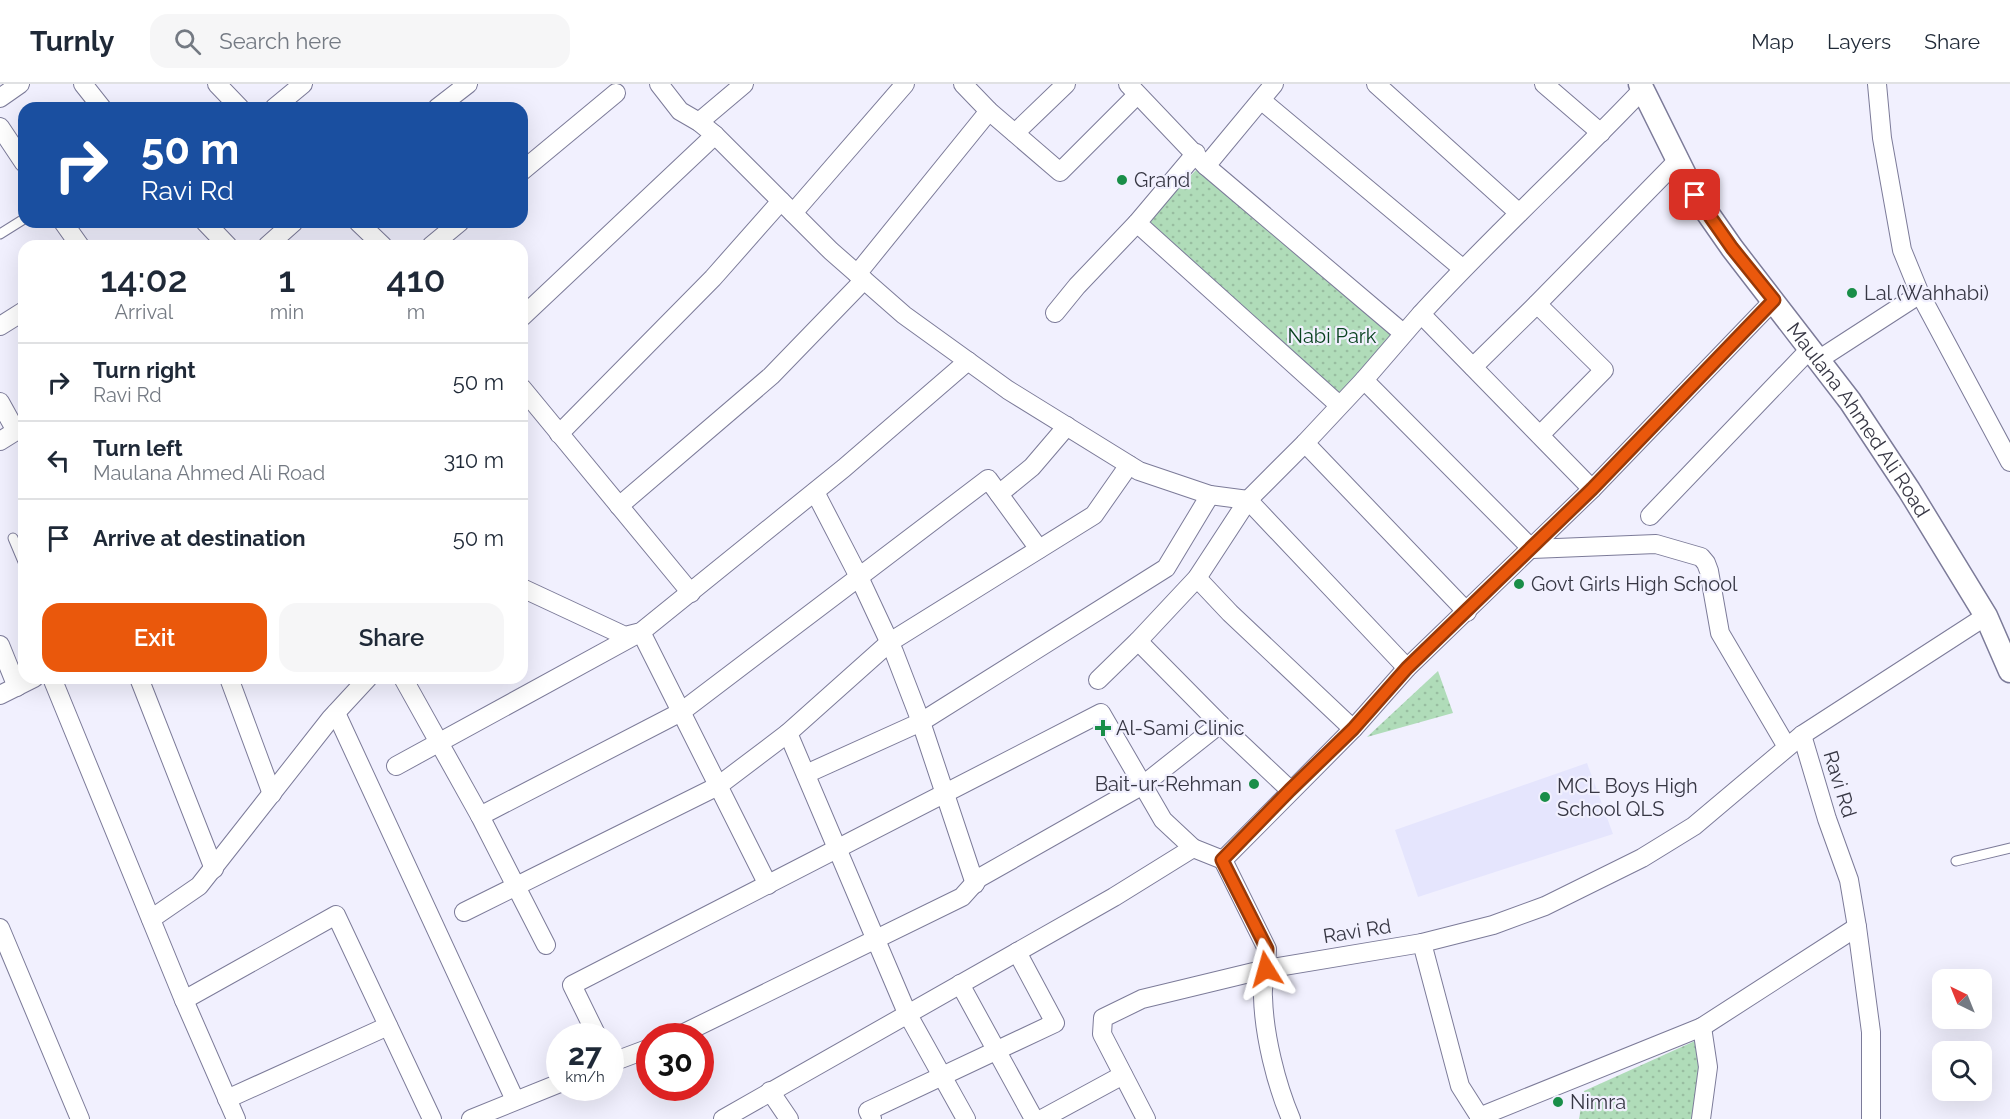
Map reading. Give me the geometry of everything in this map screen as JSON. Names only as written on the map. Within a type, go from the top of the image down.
[{"type":"street","points":[[0,99],[20,84]]},
{"type":"street","points":[[83,84],[97,102]]},
{"type":"street","points":[[217,84],[234,102]]},
{"type":"street","points":[[281,102],[303,84]]},
{"type":"street","points":[[445,102],[468,84]]},
{"type":"street","points":[[659,84],[680,111],[715,135],[831,251],[904,315],[968,362],[1008,390],[1139,471],[1210,495],[1248,500],[1407,668]]},
{"type":"street","points":[[699,122],[744,84]]},
{"type":"street","points":[[560,434],[713,278],[787,207],[905,84]]},
{"type":"street","points":[[963,84],[989,111],[1060,172],[1132,89],[1201,159],[1403,333]]},
{"type":"street","points":[[1015,133],[1066,84]]},
{"type":"street","points":[[1055,313],[1077,285],[1261,100],[1274,84]]},
{"type":"street","points":[[1376,84],[1519,213]]},
{"type":"street","points":[[1544,84],[1601,134]]},
{"type":"street","points":[[1877,84],[1882,138],[1902,250],[1920,294],[2010,462]]},
{"type":"street","points":[[1098,680],[1197,578],[1248,500],[1364,380],[1462,268],[1601,134],[1641,87]]},
{"type":"street","name":"Maulana Ahmed Ali Road","points":[[1641,87],[1695,195],[1732,248],[1850,401],[1986,616],[2010,671]]},
{"type":"street","points":[[528,166],[616,93]]},
{"type":"street","points":[[1261,100],[1462,268]]},
{"type":"street","points":[[619,506],[771,376],[861,277],[989,111]]},
{"type":"street","points":[[528,311],[715,135]]},
{"type":"street","points":[[3,139],[18,156]]},
{"type":"street","points":[[1473,367],[1678,159]]},
{"type":"street","points":[[1137,223],[1339,405]]},
{"type":"street","points":[[211,228],[222,240]]},
{"type":"street","points":[[274,240],[287,228]]},
{"type":"street","points":[[364,228],[377,240]]},
{"type":"street","points":[[438,240],[453,228]]},
{"type":"street","points":[[1650,516],[1814,355],[1920,294]]},
{"type":"street","points":[[1222,860],[1353,729],[1407,668],[1592,489],[1774,300]]},
{"type":"street","points":[[1537,304],[1604,370],[1540,435]]},
{"type":"street","points":[[1420,314],[1592,489]]},
{"type":"street","points":[[0,326],[18,315]]},
{"type":"street","points":[[396,766],[641,632],[815,492],[968,362]]},
{"type":"street","points":[[1364,380],[1532,549],[1656,544],[1701,557],[1707,563],[1720,633],[1787,747]]},
{"type":"street","points":[[528,395],[691,593]]},
{"type":"street","points":[[0,402],[18,426]]},
{"type":"street","points":[[999,494],[1032,467],[1067,426]]},
{"type":"street","points":[[0,441],[18,430]]},
{"type":"street","points":[[1305,443],[1467,612]]},
{"type":"street","points":[[464,912],[718,786],[788,733],[890,642],[1094,515],[1129,465]]},
{"type":"street","points":[[480,816],[681,712],[988,479],[1039,549]]},
{"type":"street","points":[[815,492],[890,642],[921,722],[975,884]]},
{"type":"street","points":[[806,774],[921,722],[1166,568],[1210,495]]},
{"type":"street","points":[[1197,578],[1230,613],[1353,729]]},
{"type":"street","points":[[528,591],[625,636],[641,632]]},
{"type":"street","points":[[1802,735],[1986,616]]},
{"type":"street","points":[[641,632],[768,885]]},
{"type":"street","points":[[1138,641],[1220,724],[1290,790]]},
{"type":"street","points":[[0,645],[17,687]]},
{"type":"street","points":[[0,695],[23,684]]},
{"type":"street","points":[[54,684],[184,1000],[236,1119]]},
{"type":"street","points":[[141,684],[214,869]]},
{"type":"street","points":[[231,684],[272,794]]},
{"type":"street","points":[[151,919],[199,886],[336,713],[363,684]]},
{"type":"street","points":[[406,684],[480,816],[546,945]]},
{"type":"street","points":[[336,713],[515,1100]]},
{"type":"street","points":[[591,1023],[572,985],[1101,713],[1163,820],[1193,848],[1222,860],[1267,949],[1263,996],[1269,1042],[1284,1104],[1291,1119]]},
{"type":"street","points":[[705,1023],[963,897],[980,878],[1143,785],[1220,724]]},
{"type":"street","points":[[788,733],[907,1013],[966,1119]]},
{"type":"street","name":"Ravi Rd","points":[[1123,1076],[1102,1034],[1103,1018],[1142,999],[1266,969],[1422,943],[1493,925],[1545,906],[1641,858],[1694,826],[1802,735],[1827,819],[1849,880],[1871,1032],[1871,1119]]},
{"type":"street","points":[[723,1119],[1114,897],[1193,848]]},
{"type":"street","points":[[184,1000],[336,915],[432,1119]]},
{"type":"street","points":[[1422,943],[1460,1086],[1480,1118],[1702,1027],[1857,927]]},
{"type":"street","points":[[0,928],[80,1119]]},
{"type":"street","points":[[872,1119],[868,1111],[1055,1023],[1017,952]]},
{"type":"street","points":[[960,984],[1034,1119]]},
{"type":"street","points":[[227,1099],[388,1026]]},
{"type":"street","points":[[1701,1119],[1708,1067],[1702,1027]]},
{"type":"street","points":[[1042,1119],[1123,1076],[1146,1119]]},
{"type":"street","points":[[471,1119],[546,1088]]},
{"type":"street","points":[[770,1091],[789,1119]]},
{"type":"lane","points":[[0,234],[18,223]]},
{"type":"lane","points":[[14,538],[18,548]]},
{"type":"lane","points":[[1956,861],[2010,848]]},
{"type":"shaded area","name":"MCL Boys High School QLS","points":[[1587,763],[1613,834],[1418,897],[1395,830]]},
{"type":"green space","name":"Nabi Park","points":[[1197,169],[1396,338],[1340,396],[1145,224]]},
{"type":"green space","points":[[1438,671],[1453,713],[1367,737]]},
{"type":"green space","points":[[1697,1040],[1702,1070],[1694,1119],[1579,1119],[1584,1091]]},
{"type":"place","name":"Grand","points":[[1122,180]]},
{"type":"place","name":"Lal (Wahhabi)","points":[[1852,293]]},
{"type":"place","name":"Govt Girls High School","points":[[1519,584]]},
{"type":"place","name":"Al-Sami Clinic","points":[[1103,728]]},
{"type":"place","name":"Bait-ur-Rehman","points":[[1254,784]]},
{"type":"place","name":"MCL Boys High School QLS","points":[[1545,797]]},
{"type":"place","name":"Nimra","points":[[1558,1102]]},
{"type":"route","points":[[1266,969],[1267,949],[1222,860],[1353,729],[1407,668],[1592,489],[1774,300],[1732,248],[1695,195]]}]
